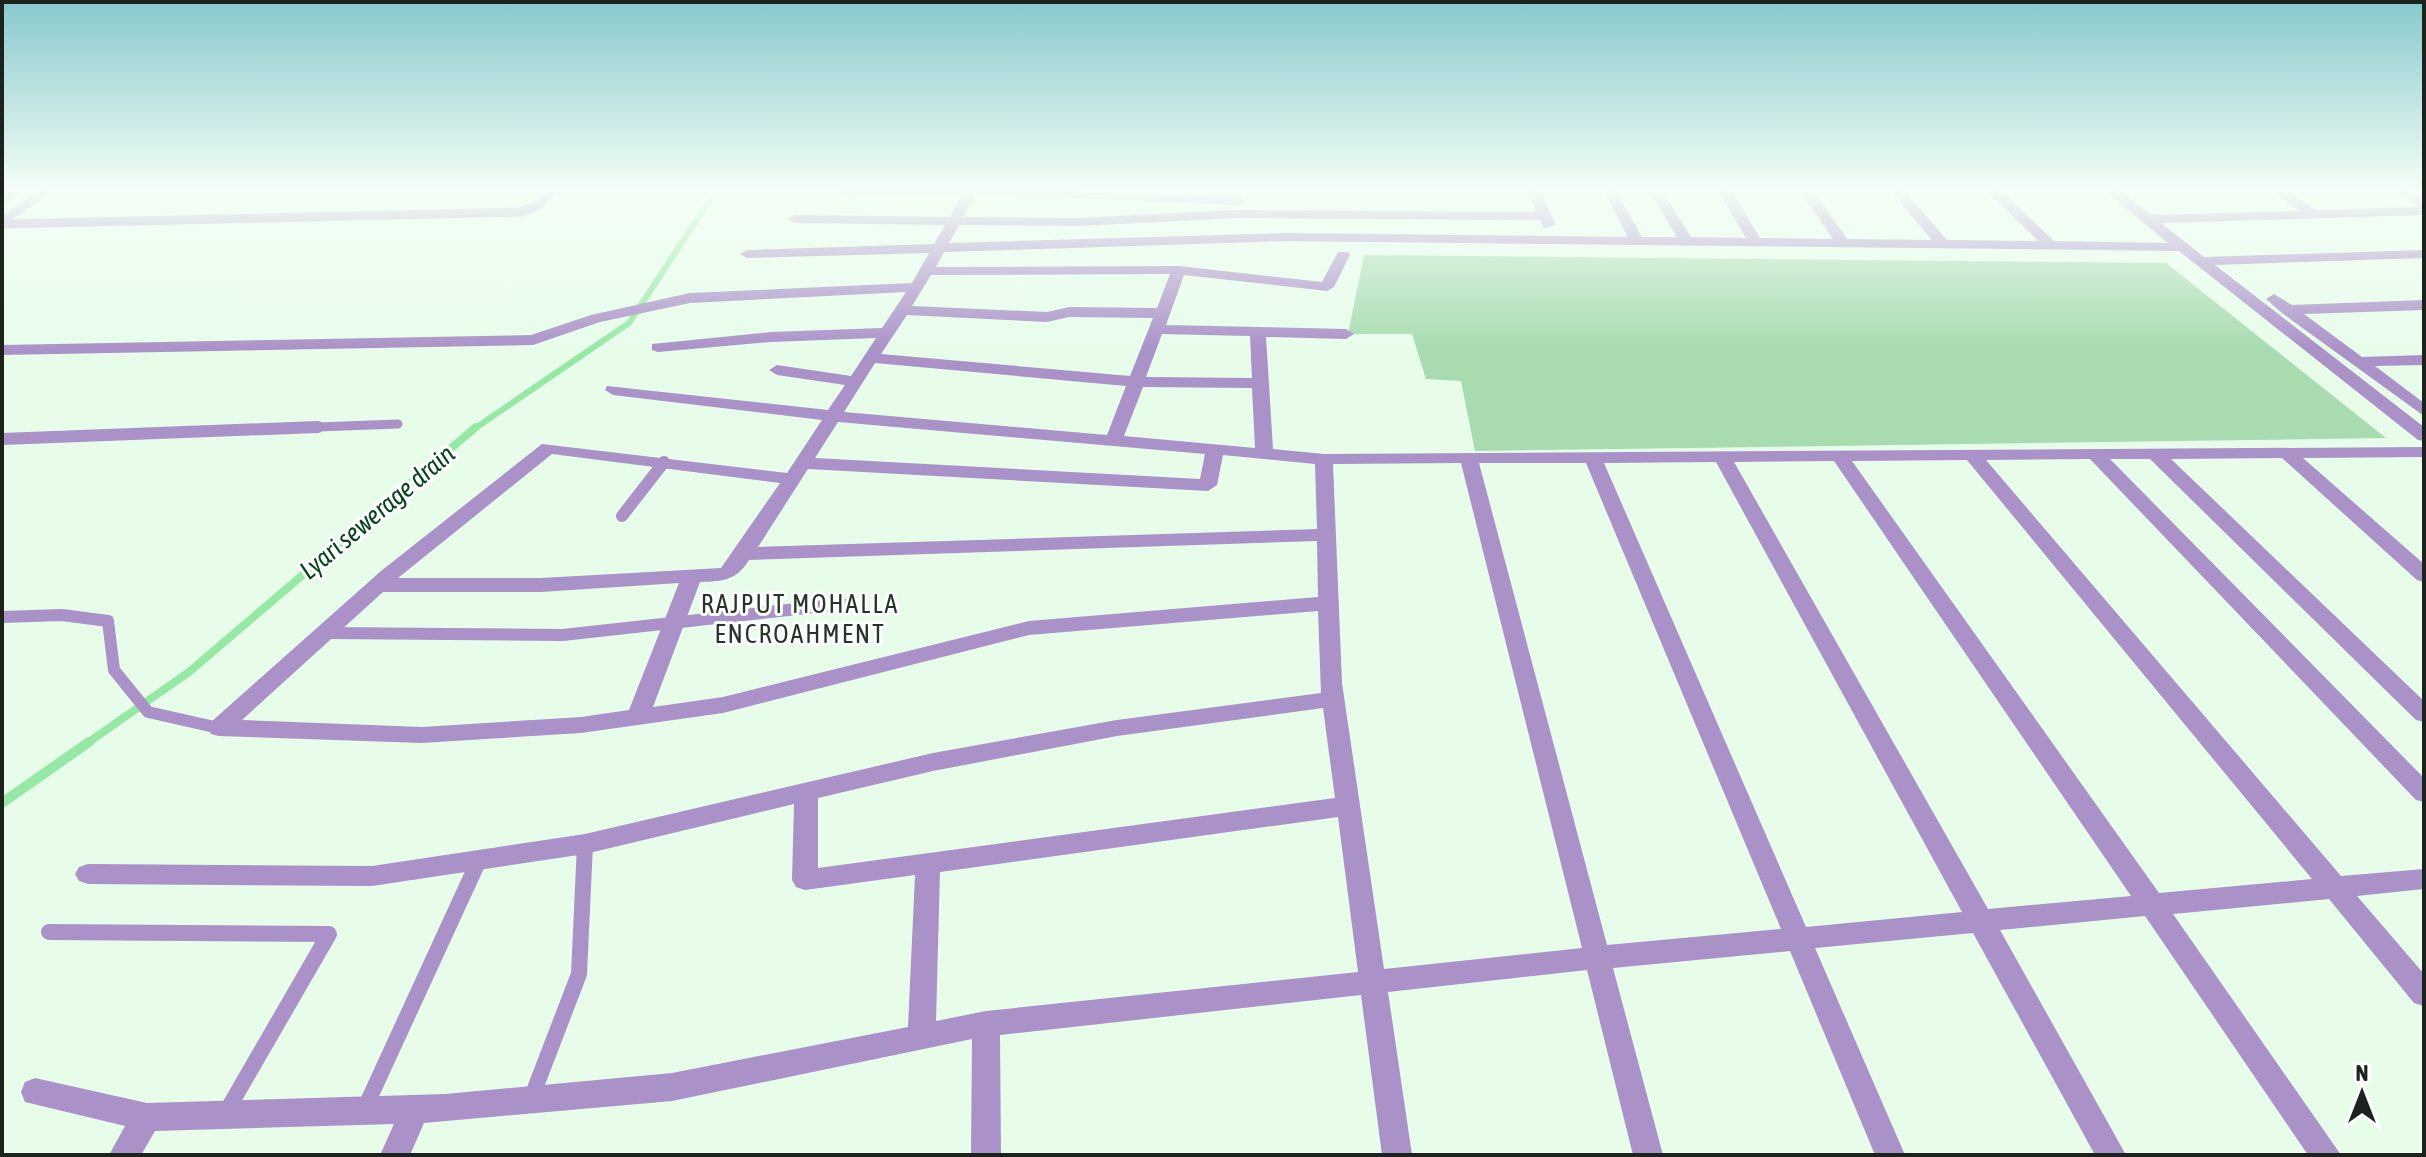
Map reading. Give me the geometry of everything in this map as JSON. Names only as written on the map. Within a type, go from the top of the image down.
[{"type":"street","points":[[379,585],[541,585],[730,573],[917,287],[940,243]]},
{"type":"street","points":[[747,254],[1079,243]]},
{"type":"street","points":[[1942,243],[2185,247]]},
{"type":"street","points":[[2180,243],[2424,436]]},
{"type":"street","points":[[2201,243],[2421,406]]},
{"type":"street","points":[[2203,261],[2424,254]]},
{"type":"street","points":[[927,271],[1179,270],[1327,287],[1343,255]]},
{"type":"street","points":[[1114,440],[1179,270]]},
{"type":"street","points":[[2,350],[533,340],[596,318],[690,298],[917,287]]},
{"type":"street","points":[[2267,310],[2424,305]]},
{"type":"street","points":[[902,310],[1047,317],[1069,312],[1258,332],[1346,334]]},
{"type":"street","points":[[1258,332],[1264,453]]},
{"type":"street","points":[[658,347],[771,337],[886,333]]},
{"type":"street","points":[[870,358],[1136,382],[1260,383]]},
{"type":"street","points":[[2333,363],[2424,360]]},
{"type":"street","points":[[777,370],[855,382]]},
{"type":"street","points":[[613,390],[833,416],[1324,459],[2424,452]]},
{"type":"street","points":[[2385,405],[2421,406]]},
{"type":"street","points":[[219,728],[379,585],[548,448],[664,462],[797,471],[1208,485],[1215,449]]},
{"type":"street","points":[[2284,451],[2424,575]]},
{"type":"street","points":[[2153,452],[2424,714]]},
{"type":"street","points":[[2094,453],[2424,793]]},
{"type":"street","points":[[1971,454],[2424,994]]},
{"type":"street","points":[[1839,455],[2326,1155]]},
{"type":"street","points":[[1722,456],[2111,1155]]},
{"type":"street","points":[[1593,457],[1795,938],[1890,1155]]},
{"type":"street","points":[[1469,458],[1648,1155]]},
{"type":"street","points":[[1324,459],[1333,699],[1397,1155]]},
{"type":"street","points":[[742,554],[1326,535]]},
{"type":"street","points":[[638,716],[692,576]]},
{"type":"street","points":[[219,728],[422,735],[581,725],[723,705],[1029,628],[1328,603]]},
{"type":"street","points":[[88,874],[372,876],[585,844],[933,762],[1117,728],[1333,699]]},
{"type":"street","points":[[806,792],[805,880],[1347,806]]},
{"type":"street","points":[[922,1037],[928,863]]},
{"type":"street","points":[[35,1092],[147,1117],[415,1109],[531,1100],[672,1087],[986,1024],[1371,980],[2424,879]]},
{"type":"street","points":[[986,1024],[986,1155]]},
{"type":"street","points":[[395,1155],[415,1109]]},
{"type":"street","points":[[124,1155],[147,1117]]},
{"type":"lane","points":[[2,439],[398,424]]},
{"type":"lane","points":[[622,516],[664,462]]},
{"type":"lane","points":[[325,633],[563,635],[842,604]]},
{"type":"lane","points":[[2,617],[62,615],[108,621],[114,670],[148,712],[219,728]]},
{"type":"lane","points":[[531,1100],[579,974],[585,844]]},
{"type":"lane","points":[[364,1110],[479,860]]},
{"type":"lane","points":[[49,932],[329,934],[225,1114]]},
{"type":"green space","points":[[1364,255],[2166,263],[2386,438],[1475,451],[1461,381],[1426,379],[1412,334],[1348,334]]},
{"type":"waterway","name":"Lyari sewerage drain","points":[[474,429],[629,323],[682,243]]},
{"type":"waterway","name":"Lyari sewerage drain","points":[[86,744],[189,672],[476,427]]},
{"type":"waterway","name":"Lyari sewerage drain","points":[[2,803],[89,742]]},
{"type":"district","name":"RAJPUT MOHALLA ENCROAHMENT","points":[[800,619]]}]
